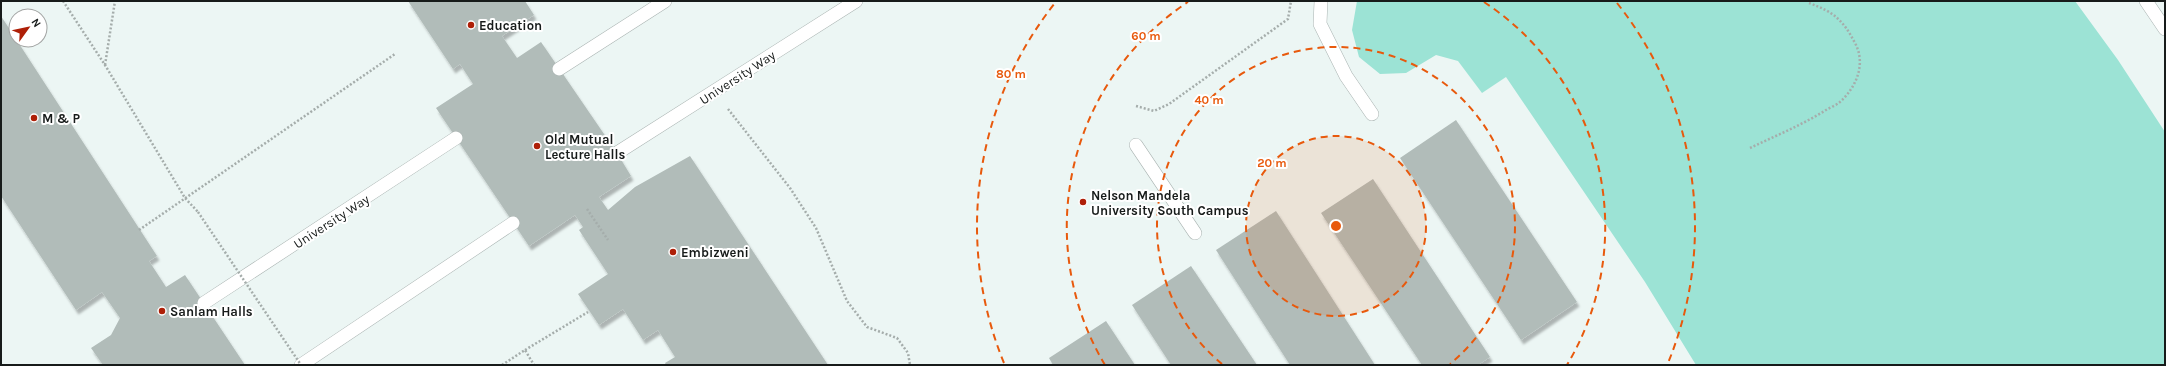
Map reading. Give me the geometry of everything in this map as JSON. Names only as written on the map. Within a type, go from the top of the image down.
[{"type":"lane","points":[[559,69],[665,1]]},
{"type":"lane","name":"University Way","points":[[618,153],[856,1]]},
{"type":"lane","points":[[1321,1],[1320,24],[1346,76],[1372,114]]},
{"type":"lane","points":[[2146,1],[2165,29]]},
{"type":"lane","name":"University Way","points":[[204,303],[456,138]]},
{"type":"lane","points":[[1136,145],[1195,233]]},
{"type":"lane","points":[[301,365],[514,223]]},
{"type":"path","points":[[63,1],[105,65],[185,198],[198,212],[301,365]]},
{"type":"path","points":[[105,65],[115,1]]},
{"type":"path","points":[[1136,106],[1154,110],[1169,104],[1288,19],[1291,1]]},
{"type":"path","points":[[1750,148],[1816,116],[1841,101],[1856,81],[1861,64],[1858,49],[1846,25],[1829,10],[1809,3]]},
{"type":"path","points":[[139,230],[395,54]]},
{"type":"path","points":[[715,92],[790,188],[816,228],[847,300],[866,327],[897,338],[908,353],[910,365]]},
{"type":"path","points":[[587,209],[608,240]]},
{"type":"path","points":[[502,365],[588,312]]},
{"type":"path","points":[[525,350],[534,365]]},
{"type":"green space","points":[[1357,1],[2075,1],[2118,60],[2165,132],[2165,365],[1696,365],[1645,282],[1506,77],[1482,93],[1458,61],[1436,55],[1406,73],[1380,74],[1359,57],[1352,30]]},
{"type":"building","points":[[408,1],[525,1],[534,15],[502,36],[517,58],[541,42],[617,153],[631,176],[599,197],[608,210],[635,187],[690,156],[828,365],[666,365],[665,363],[675,357],[658,330],[643,340],[623,309],[599,325],[578,294],[608,274],[579,230],[583,227],[575,215],[529,246],[436,108],[473,84],[460,64],[453,69]]},
{"type":"building","name":"M & P","points":[[1,16],[8,27],[8,48],[22,48],[157,256],[149,261],[166,287],[185,275],[245,365],[103,365],[91,348],[111,335],[120,318],[102,292],[76,310],[1,196]]},
{"type":"building","points":[[1456,120],[1577,302],[1521,340],[1400,158]]},
{"type":"building","points":[[1373,179],[1490,357],[1478,365],[1422,365],[1321,213]]},
{"type":"building","points":[[1276,211],[1375,365],[1290,365],[1216,250]]},
{"type":"building","points":[[1191,266],[1257,365],[1171,365],[1132,305]]},
{"type":"building","points":[[1106,321],[1135,365],[1053,365],[1049,358]]},
{"type":"place","name":"Education","points":[[471,25]]},
{"type":"place","name":"M & P","points":[[34,118]]},
{"type":"place","name":"Old Mutual Lecture Halls","points":[[537,146]]},
{"type":"place","name":"Nelson Mandela University South Campus","points":[[1083,202]]},
{"type":"place","name":"Embizweni","points":[[673,252]]},
{"type":"place","name":"Sanlam Halls","points":[[162,311]]}]
